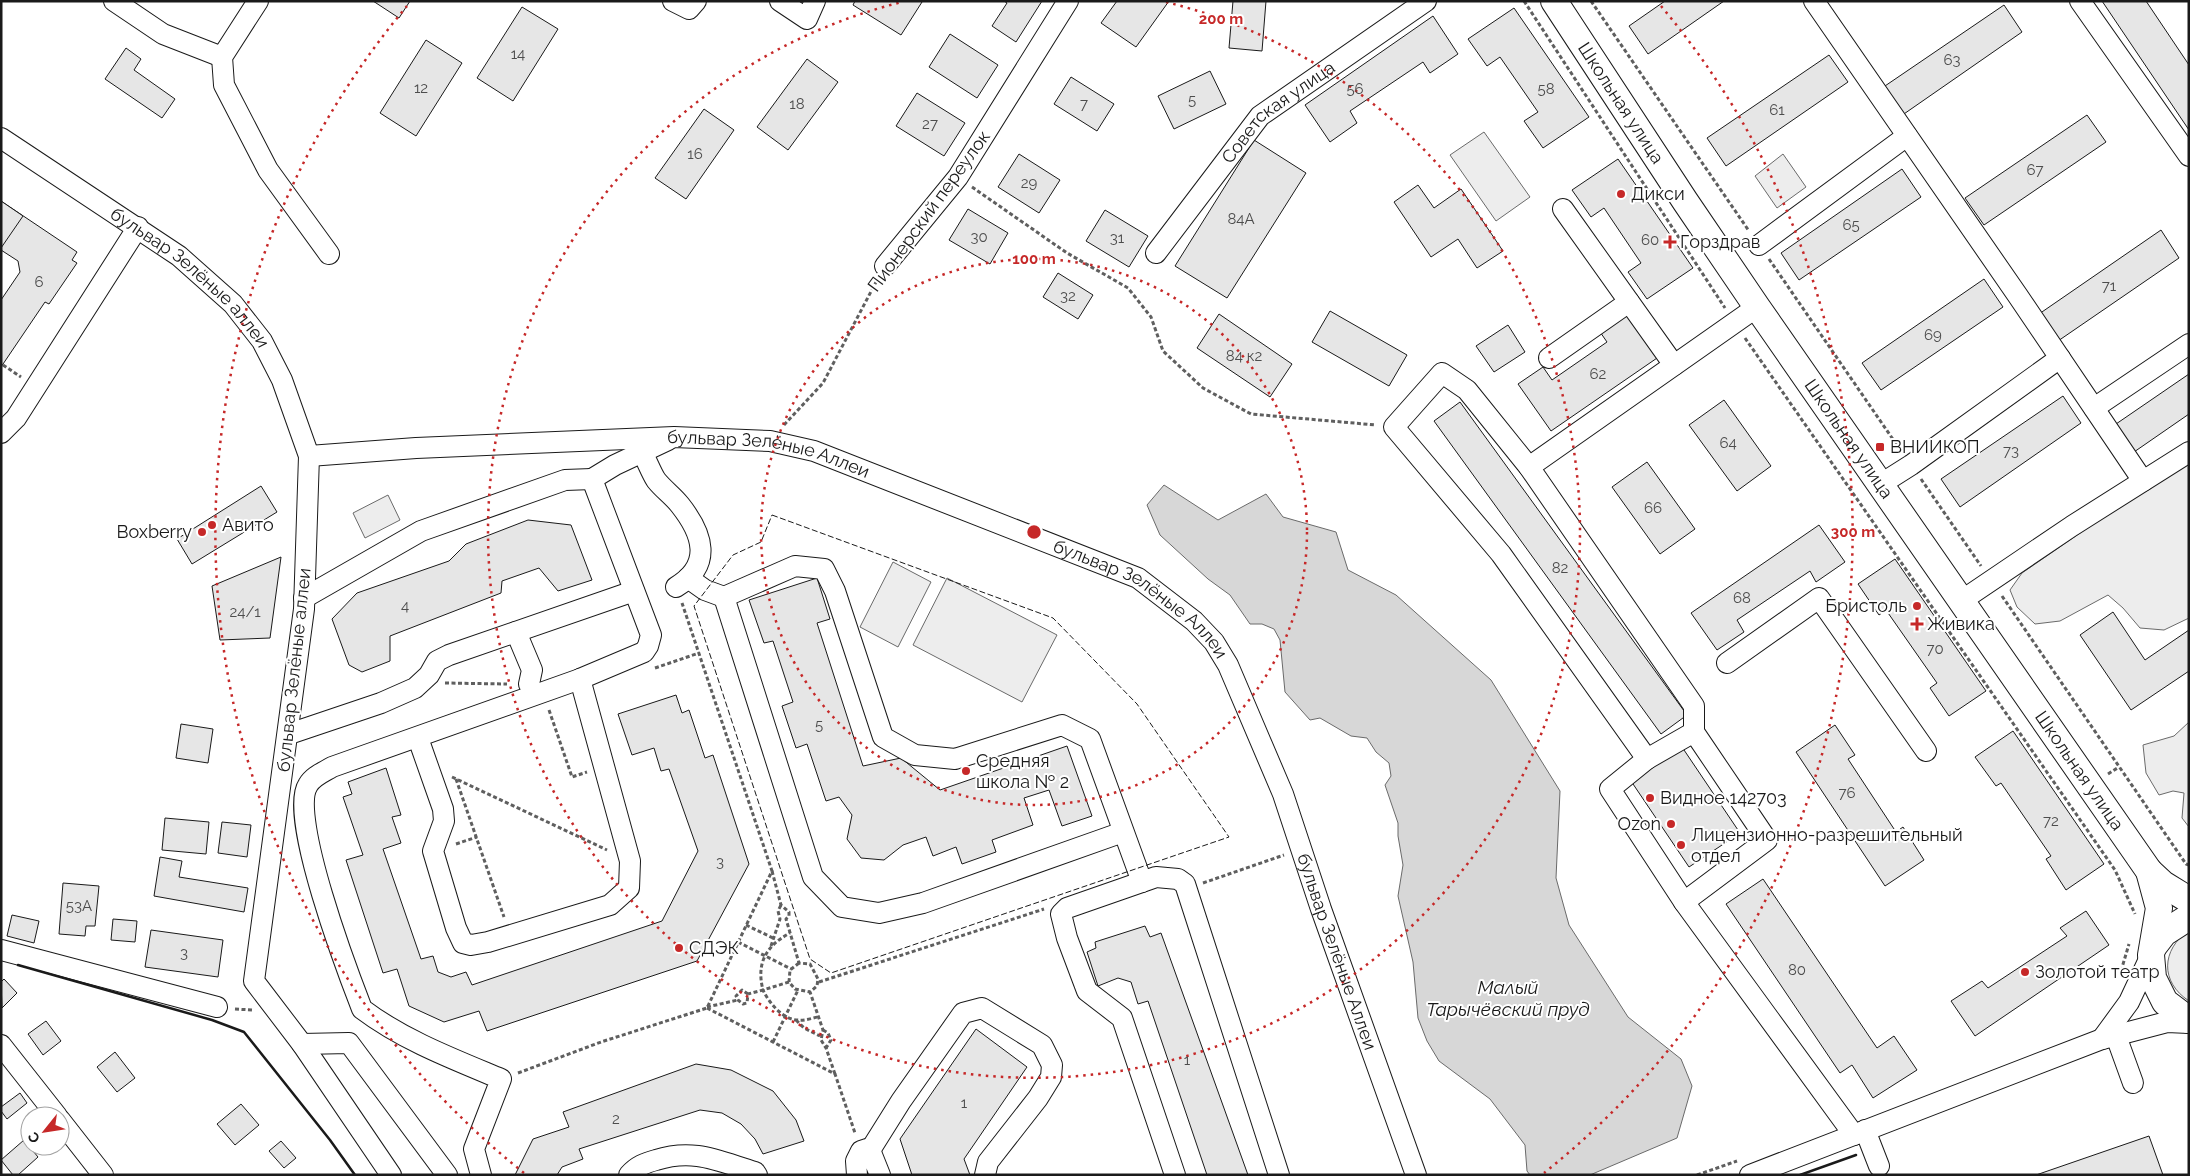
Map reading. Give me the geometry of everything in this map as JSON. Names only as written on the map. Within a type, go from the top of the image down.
[{"type":"main road","name":"Школьная улица","points":[[1554,1],[1680,194],[1757,307],[2149,871]]},
{"type":"main road","points":[[2149,871],[2163,884],[2189,900]]},
{"type":"main road","points":[[2149,871],[2159,908],[2145,946],[2158,989],[2165,1002],[2189,1021]]},
{"type":"main road","points":[[2145,946],[2189,917]]},
{"type":"street","points":[[114,1],[163,34],[222,56]]},
{"type":"street","points":[[258,1],[222,56],[224,84],[268,170],[329,254]]},
{"type":"street","points":[[780,1],[807,19],[815,1]]},
{"type":"street","name":"Пионерский переулок","points":[[885,266],[958,176],[1068,1]]},
{"type":"street","name":"Советская улица","points":[[1156,253],[1260,116],[1426,1]]},
{"type":"street","points":[[1814,1],[2143,481]]},
{"type":"street","points":[[2080,1],[2189,156]]},
{"type":"street","points":[[1759,245],[1907,136]]},
{"type":"street","name":"бульвар Зелёные аллеи","points":[[1,138],[138,227],[179,256],[233,304],[262,341],[282,380],[309,456],[304,598],[289,734],[254,981],[302,1044],[391,1175]]},
{"type":"street","points":[[1563,209],[1674,365]]},
{"type":"street","name":"бульвар Зелёные Аллеи","points":[[1,433],[16,418],[138,227]]},
{"type":"street","points":[[1549,358],[1629,302]]},
{"type":"street","points":[[1529,467],[1757,307]]},
{"type":"street","points":[[2094,408],[2189,344]]},
{"type":"street","points":[[1880,484],[1911,465],[2060,358]]},
{"type":"street","points":[[1647,759],[1501,554],[1394,427],[1442,373],[1468,390],[1529,467],[1694,706],[1694,732],[1767,840],[1684,902]]},
{"type":"street","points":[[304,598],[421,530],[566,480],[592,479],[615,465],[674,437]]},
{"type":"street","name":"бульвар Зелёные Аллеи","points":[[309,456],[426,447],[674,437],[770,441],[814,451],[1138,578],[1194,621],[1214,642],[1228,665],[1283,794],[1416,1175]]},
{"type":"street","points":[[642,452],[656,480],[680,505],[694,525],[700,544],[701,558],[695,573],[682,582]]},
{"type":"street","points":[[1961,601],[1990,580],[2189,452]]},
{"type":"street","points":[[481,1175],[474,1149],[501,1079],[442,1054],[380,1023],[362,1009],[316,875],[306,825],[307,786],[316,776],[332,767],[580,679],[644,652],[648,646],[650,635],[592,479]]},
{"type":"street","points":[[682,582],[724,597],[795,566],[824,569],[835,591],[883,737],[915,755],[955,759],[1062,725],[1090,739],[1142,882]]},
{"type":"street","points":[[289,734],[381,703],[415,688],[422,682],[437,661],[443,658],[634,591]]},
{"type":"street","points":[[724,597],[813,877],[842,907],[879,913],[923,904],[1124,832]]},
{"type":"street","points":[[1726,663],[1819,598],[1926,751]]},
{"type":"street","points":[[516,632],[532,670],[529,684]]},
{"type":"street","points":[[418,738],[443,808],[444,821],[432,851],[456,928],[463,943],[471,945],[511,935],[610,905],[629,888],[630,861],[580,679]]},
{"type":"street","points":[[1694,732],[1647,759],[1610,789],[1684,902],[1860,1132],[1879,1166]]},
{"type":"street","points":[[1175,1175],[1122,1018],[1087,991],[1067,938],[1061,914],[1067,908],[1156,877],[1178,879],[1185,884],[1279,1175]]},
{"type":"street","points":[[2109,1037],[2129,1002],[2145,946]]},
{"type":"street","points":[[1,950],[217,1007]]},
{"type":"street","points":[[857,1175],[856,1161],[963,1013],[982,1008],[1042,1045],[1052,1065],[1051,1077],[1038,1098],[988,1162],[985,1175]]},
{"type":"street","points":[[1750,1175],[2109,1037],[2167,1022],[2189,1021]]},
{"type":"street","points":[[2109,1037],[2133,1083]]},
{"type":"street","points":[[302,1044],[349,1042],[447,1175]]},
{"type":"street","points":[[1,1045],[49,1106]]},
{"type":"street","points":[[70,1133],[103,1175]]},
{"type":"street","points":[[865,1151],[880,1175]]},
{"type":"street","points":[[629,1175],[639,1165],[679,1154],[694,1154],[755,1172],[757,1175]]},
{"type":"path","points":[[1524,1],[1735,323],[2115,870],[2137,918]]},
{"type":"path","points":[[1591,1],[2186,864],[2189,865]]},
{"type":"path","points":[[958,176],[1067,253],[1128,288],[1152,316],[1163,351],[1203,388],[1251,414],[1394,427]]},
{"type":"path","name":"Пионерский переулок","points":[[770,441],[823,383],[866,298],[885,266]]},
{"type":"path","points":[[682,582],[699,653],[772,871],[781,905],[789,912],[789,916],[786,919],[799,963]]},
{"type":"path","points":[[631,658],[637,674],[699,653]]},
{"type":"path","points":[[422,682],[529,684]]},
{"type":"path","points":[[431,774],[441,771],[630,861]]},
{"type":"path","points":[[456,779],[511,935]]},
{"type":"path","points":[[1186,888],[1302,849]]},
{"type":"path","points":[[707,1008],[772,871]]},
{"type":"path","points":[[781,905],[778,911],[780,919],[765,956],[760,977],[763,990],[769,1001],[785,1015],[820,1036],[865,1151]]},
{"type":"path","points":[[810,992],[819,982],[1042,909],[1061,914]]},
{"type":"path","points":[[780,919],[786,919]]},
{"type":"path","points":[[746,925],[773,938]]},
{"type":"path","points":[[770,946],[790,933]]},
{"type":"path","points":[[738,942],[791,969]]},
{"type":"path","points":[[2119,975],[2145,946]]},
{"type":"path","points":[[789,982],[791,969],[799,963],[810,964],[815,970],[819,982]]},
{"type":"path","points":[[789,982],[798,990],[810,992]]},
{"type":"path","points":[[748,994],[747,1003],[743,1004],[736,996],[742,990],[748,994],[789,982]]},
{"type":"path","points":[[773,1042],[798,990]]},
{"type":"path","points":[[810,992],[823,1030],[828,1033],[831,1040],[826,1048]]},
{"type":"path","points":[[501,1079],[601,1042],[738,1000]]},
{"type":"path","points":[[217,1007],[277,1012]]},
{"type":"path","points":[[707,1008],[835,1074]]},
{"type":"path","points":[[796,1020],[818,1017]]},
{"type":"path","points":[[820,1036],[823,1030]]},
{"type":"shaded area","points":[[1484,132],[1530,197],[1496,221],[1450,155]]},
{"type":"shaded area","points":[[1783,154],[1806,187],[1777,208],[1755,176]]},
{"type":"shaded area","points":[[2189,458],[2189,618],[2164,630],[2140,628],[2123,608],[2108,595],[2060,621],[2035,624],[2017,607],[2010,590],[2022,573]]},
{"type":"shaded area","points":[[388,495],[400,520],[365,538],[353,513]]},
{"type":"shaded area","points":[[893,562],[931,582],[898,647],[860,627]]},
{"type":"shaded area","points":[[947,578],[1057,635],[1022,702],[913,645]]},
{"type":"shaded area","points":[[2189,722],[2189,827],[2182,818],[2184,793],[2173,791],[2159,795],[2146,773],[2143,745],[2174,736]]},
{"type":"shaded area","points":[[2189,930],[2189,1001],[2173,985],[2168,966],[2169,956],[2173,947]]},
{"type":"water","name":"Малый Тарычёвский пруд","points":[[1164,485],[1218,520],[1266,494],[1283,517],[1336,532],[1348,570],[1396,595],[1491,680],[1560,791],[1556,878],[1569,925],[1628,1017],[1681,1059],[1692,1086],[1677,1138],[1590,1175],[1530,1175],[1527,1171],[1525,1145],[1490,1099],[1439,1061],[1427,1041],[1418,1018],[1413,962],[1398,896],[1403,865],[1398,836],[1398,823],[1385,785],[1391,776],[1389,763],[1376,752],[1367,738],[1351,736],[1320,718],[1310,720],[1285,692],[1280,640],[1274,629],[1262,624],[1250,624],[1230,595],[1208,579],[1160,535],[1147,505]]},
{"type":"building","points":[[373,1],[410,1],[399,18]]},
{"type":"building","points":[[855,1],[922,2],[901,35],[853,5]]},
{"type":"building","points":[[1004,1],[1042,1],[1016,42],[992,26],[1007,3]]},
{"type":"building","points":[[1117,1],[1169,1],[1136,47],[1101,23]]},
{"type":"building","points":[[1233,1],[1266,1],[1262,51],[1229,48]]},
{"type":"building","points":[[1665,1],[1724,1],[1648,54],[1629,26]]},
{"type":"building","points":[[2102,1],[2146,1],[2189,65],[2189,130]]},
{"type":"building","points":[[2004,5],[2022,32],[1901,116],[1882,88]]},
{"type":"building","points":[[522,7],[558,29],[513,101],[477,78]]},
{"type":"building","points":[[1514,8],[1589,117],[1543,148],[1524,121],[1538,112],[1500,57],[1487,66],[1468,39]]},
{"type":"building","points":[[1433,16],[1458,54],[1430,73],[1423,62],[1350,111],[1357,123],[1330,142],[1305,105]]},
{"type":"building","points":[[950,34],[998,65],[977,98],[929,67]]},
{"type":"building","points":[[426,40],[462,63],[416,136],[380,113]]},
{"type":"building","points":[[126,48],[141,59],[134,70],[175,99],[162,118],[105,79]]},
{"type":"building","points":[[1829,55],[1848,82],[1726,166],[1707,138]]},
{"type":"building","points":[[807,59],[838,82],[788,150],[757,127]]},
{"type":"building","points":[[1210,71],[1226,104],[1174,129],[1158,96]]},
{"type":"building","points":[[1071,77],[1114,104],[1097,131],[1054,104]]},
{"type":"building","points":[[917,93],[965,123],[944,156],[896,126]]},
{"type":"building","points":[[704,109],[734,130],[686,199],[655,178]]},
{"type":"building","points":[[2087,115],[2106,142],[1984,225],[1965,198]]},
{"type":"building","points":[[1254,140],[1306,173],[1227,298],[1175,266]]},
{"type":"building","points":[[1019,154],[1060,180],[1039,213],[998,187]]},
{"type":"building","points":[[1618,159],[1693,268],[1647,299],[1628,272],[1641,263],[1604,208],[1591,217],[1572,190]]},
{"type":"building","points":[[1902,169],[1921,197],[1799,280],[1781,253]]},
{"type":"building","points":[[1418,185],[1434,208],[1461,189],[1503,251],[1477,268],[1458,239],[1431,257],[1394,202]]},
{"type":"building","points":[[1,201],[77,252],[72,260],[77,263],[49,304],[45,302],[1,367],[1,300],[20,272],[18,261],[1,250]]},
{"type":"building","points":[[1,201],[23,216],[1,248]]},
{"type":"building","points":[[968,209],[1008,233],[990,264],[949,240]]},
{"type":"building","points":[[1105,210],[1148,236],[1129,267],[1086,241]]},
{"type":"building","points":[[2161,230],[2179,258],[2058,341],[2039,314]]},
{"type":"building","points":[[1058,273],[1093,295],[1078,319],[1043,297]]},
{"type":"building","points":[[1984,279],[2003,307],[1881,390],[1862,363]]},
{"type":"building","points":[[1627,309],[1660,356],[1551,431],[1518,384],[1543,367],[1552,380],[1607,342],[1598,329]]},
{"type":"building","points":[[1330,311],[1407,355],[1389,386],[1312,342]]},
{"type":"building","points":[[1219,314],[1292,364],[1270,397],[1197,348]]},
{"type":"building","points":[[1508,325],[1525,352],[1494,372],[1476,346]]},
{"type":"building","points":[[2189,374],[2189,414],[2134,452],[2116,424]]},
{"type":"building","points":[[2063,396],[2081,423],[1960,507],[1941,479]]},
{"type":"building","points":[[1724,400],[1771,466],[1737,491],[1689,425]]},
{"type":"building","points":[[1460,402],[1687,715],[1661,734],[1434,421]]},
{"type":"building","points":[[1647,462],[1695,529],[1660,554],[1612,487]]},
{"type":"building","points":[[261,486],[277,512],[192,564],[177,539]]},
{"type":"building","points":[[528,520],[571,525],[592,580],[558,591],[539,568],[502,581],[501,593],[390,636],[390,661],[362,672],[349,665],[332,619],[357,593],[449,561],[466,544]]},
{"type":"building","points":[[1819,525],[1845,562],[1816,582],[1810,571],[1737,620],[1744,632],[1717,650],[1691,613]]},
{"type":"building","points":[[281,557],[270,638],[220,640],[212,586]]},
{"type":"building","points":[[1895,559],[1986,691],[1949,716],[1930,688],[1937,683],[1886,610],[1879,615],[1858,584]]},
{"type":"building","points":[[817,578],[830,619],[817,623],[863,766],[901,758],[940,790],[1067,746],[1092,816],[1062,826],[1049,790],[1024,798],[1033,825],[992,840],[996,852],[962,864],[956,847],[933,856],[926,837],[903,845],[884,860],[861,858],[847,839],[852,815],[839,797],[826,801],[807,744],[796,748],[782,706],[793,702],[773,641],[764,643],[749,600]]},
{"type":"building","points":[[2113,612],[2145,660],[2189,630],[2189,671],[2131,710],[2080,635]]},
{"type":"building","points":[[676,695],[682,713],[689,710],[705,758],[713,755],[749,864],[697,961],[487,1031],[479,1011],[444,1022],[409,1006],[397,969],[383,973],[346,860],[363,855],[343,797],[352,794],[348,782],[386,768],[401,815],[392,817],[401,843],[383,849],[421,959],[433,956],[438,972],[451,977],[466,972],[472,985],[662,921],[698,851],[669,769],[661,771],[654,748],[632,755],[618,714]]},
{"type":"building","points":[[181,724],[213,729],[208,763],[176,758]]},
{"type":"building","points":[[1835,725],[1855,755],[1848,759],[1896,832],[1903,827],[1924,860],[1885,886],[1796,752]]},
{"type":"building","points":[[2013,731],[2104,864],[2066,890],[2046,859],[2051,856],[2001,783],[1996,786],[1975,757]]},
{"type":"building","points":[[1682,747],[1740,833],[1689,867],[1631,781]]},
{"type":"building","points":[[165,818],[209,822],[206,854],[162,850]]},
{"type":"building","points":[[222,822],[251,825],[247,857],[218,853]]},
{"type":"building","points":[[160,857],[182,861],[179,877],[248,888],[244,912],[154,896]]},
{"type":"building","points":[[1763,879],[1877,1048],[1894,1036],[1917,1070],[1873,1098],[1852,1065],[1840,1073],[1726,904]]},
{"type":"building","points":[[63,883],[99,886],[95,926],[86,926],[85,936],[59,934]]},
{"type":"building","points":[[2086,911],[2109,945],[1975,1036],[1951,1001],[1982,981],[1988,988],[2067,936],[2060,928]]},
{"type":"building","points":[[12,915],[39,921],[34,943],[7,936]]},
{"type":"building","points":[[113,919],[137,921],[135,942],[111,940]]},
{"type":"building","points":[[1145,926],[1150,937],[1161,933],[1248,1175],[1207,1175],[1148,1001],[1138,1004],[1131,982],[1118,978],[1098,986],[1087,952],[1096,948],[1095,942]]},
{"type":"building","points":[[151,930],[223,940],[218,977],[145,967]]},
{"type":"building","points":[[4,979],[17,993],[2,1008],[1,982]]},
{"type":"building","points":[[46,1021],[61,1041],[43,1055],[28,1034]]},
{"type":"building","points":[[976,1029],[1027,1067],[964,1159],[970,1175],[912,1175],[900,1139]]},
{"type":"building","points":[[115,1052],[135,1078],[117,1092],[97,1067]]},
{"type":"building","points":[[696,1064],[731,1070],[773,1091],[796,1120],[804,1141],[763,1154],[755,1139],[741,1124],[722,1113],[700,1110],[579,1149],[583,1159],[562,1167],[557,1175],[515,1175],[533,1139],[569,1127],[563,1112]]},
{"type":"building","points":[[20,1093],[27,1103],[20,1106],[20,1109],[7,1119],[1,1111],[1,1107]]},
{"type":"building","points":[[241,1104],[259,1125],[235,1145],[217,1124]]},
{"type":"building","points":[[2149,1136],[2163,1175],[2036,1175]]},
{"type":"building","points":[[281,1141],[296,1158],[284,1168],[269,1151]]},
{"type":"building","points":[[20,1143],[20,1156],[38,1157],[18,1175],[13,1175],[1,1160]]},
{"type":"fence","points":[[772,515],[1053,618],[1137,704],[1229,837],[831,973],[810,959],[694,606],[733,555],[761,542],[772,515]]},
{"type":"wall","points":[[18,965],[212,1020],[244,1032],[330,1140],[355,1175]]},
{"type":"wall","points":[[1800,1175],[1856,1155]]},
{"type":"place","name":"Дикси","points":[[1621,194]]},
{"type":"place","name":"Горздрав","points":[[1670,242]]},
{"type":"place","name":"ВНИИКОП","points":[[1880,447]]},
{"type":"place","name":"Авито","points":[[212,525]]},
{"type":"place","name":"Boxberry","points":[[202,532]]},
{"type":"place","name":"Бристоль","points":[[1917,606]]},
{"type":"place","name":"Живика","points":[[1917,624]]},
{"type":"place","name":"Средняя школа № 2","points":[[966,771]]},
{"type":"place","name":"Видное 142703","points":[[1650,798]]},
{"type":"place","name":"Ozon","points":[[1671,824]]},
{"type":"place","name":"Лицензионно-разрешительный отдел","points":[[1681,845]]},
{"type":"place","name":"СДЭК","points":[[679,948]]},
{"type":"place","name":"Золотой театр","points":[[2025,972]]}]
